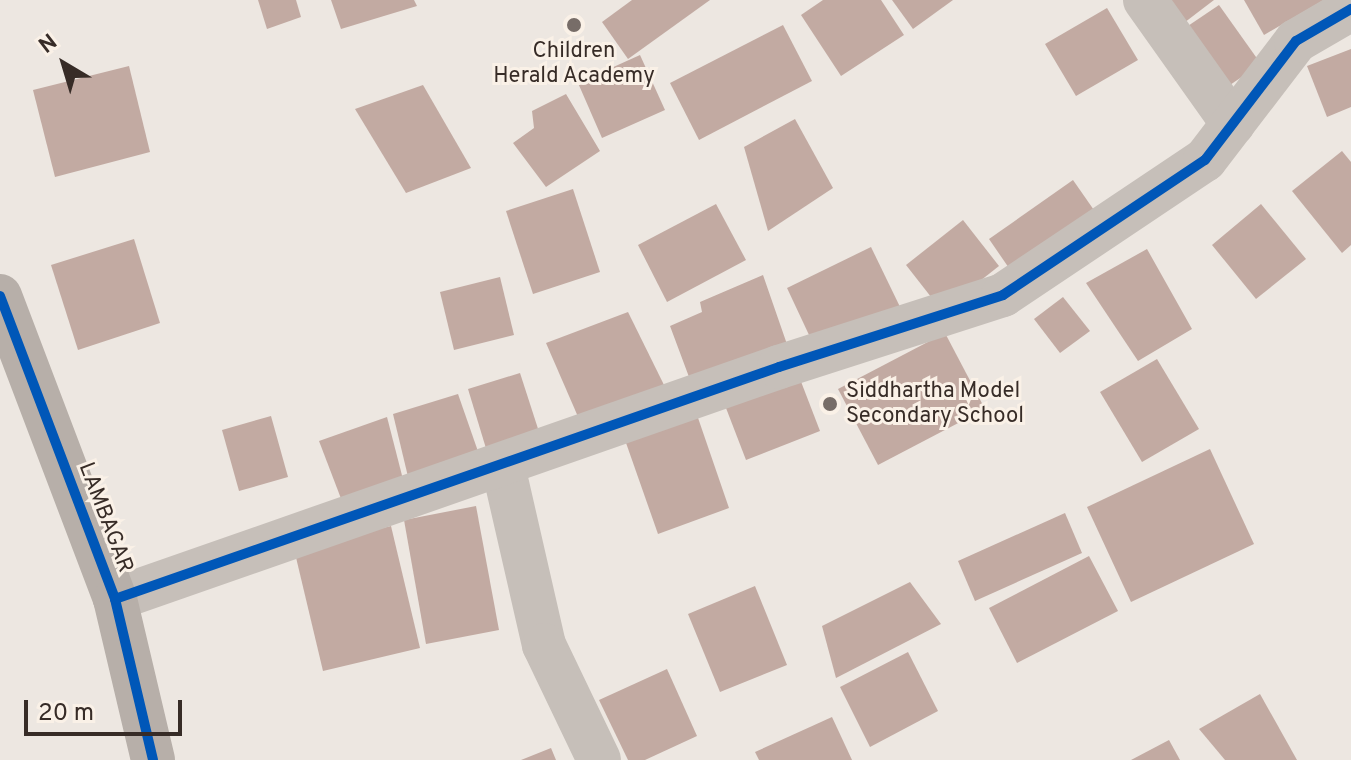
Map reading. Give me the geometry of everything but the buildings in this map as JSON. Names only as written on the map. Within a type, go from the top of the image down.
[{"type":"street","points":[[1145,0],[1233,124]]},
{"type":"street","points":[[115,599],[503,466],[779,367],[1003,295],[1205,160],[1296,41],[1351,9]]},
{"type":"street","name":"LAMBAGAR","points":[[0,296],[115,599],[153,760]]},
{"type":"street","points":[[503,466],[544,645],[599,760]]},
{"type":"cycle path","points":[[115,599],[779,367],[1003,295],[1205,160],[1296,41],[1351,9]]},
{"type":"cycle path","points":[[0,296],[115,599],[153,760]]},
{"type":"place","name":"Children Herald Academy","points":[[574,25]]},
{"type":"place","name":"Siddhartha Model Secondary School","points":[[830,404]]}]
